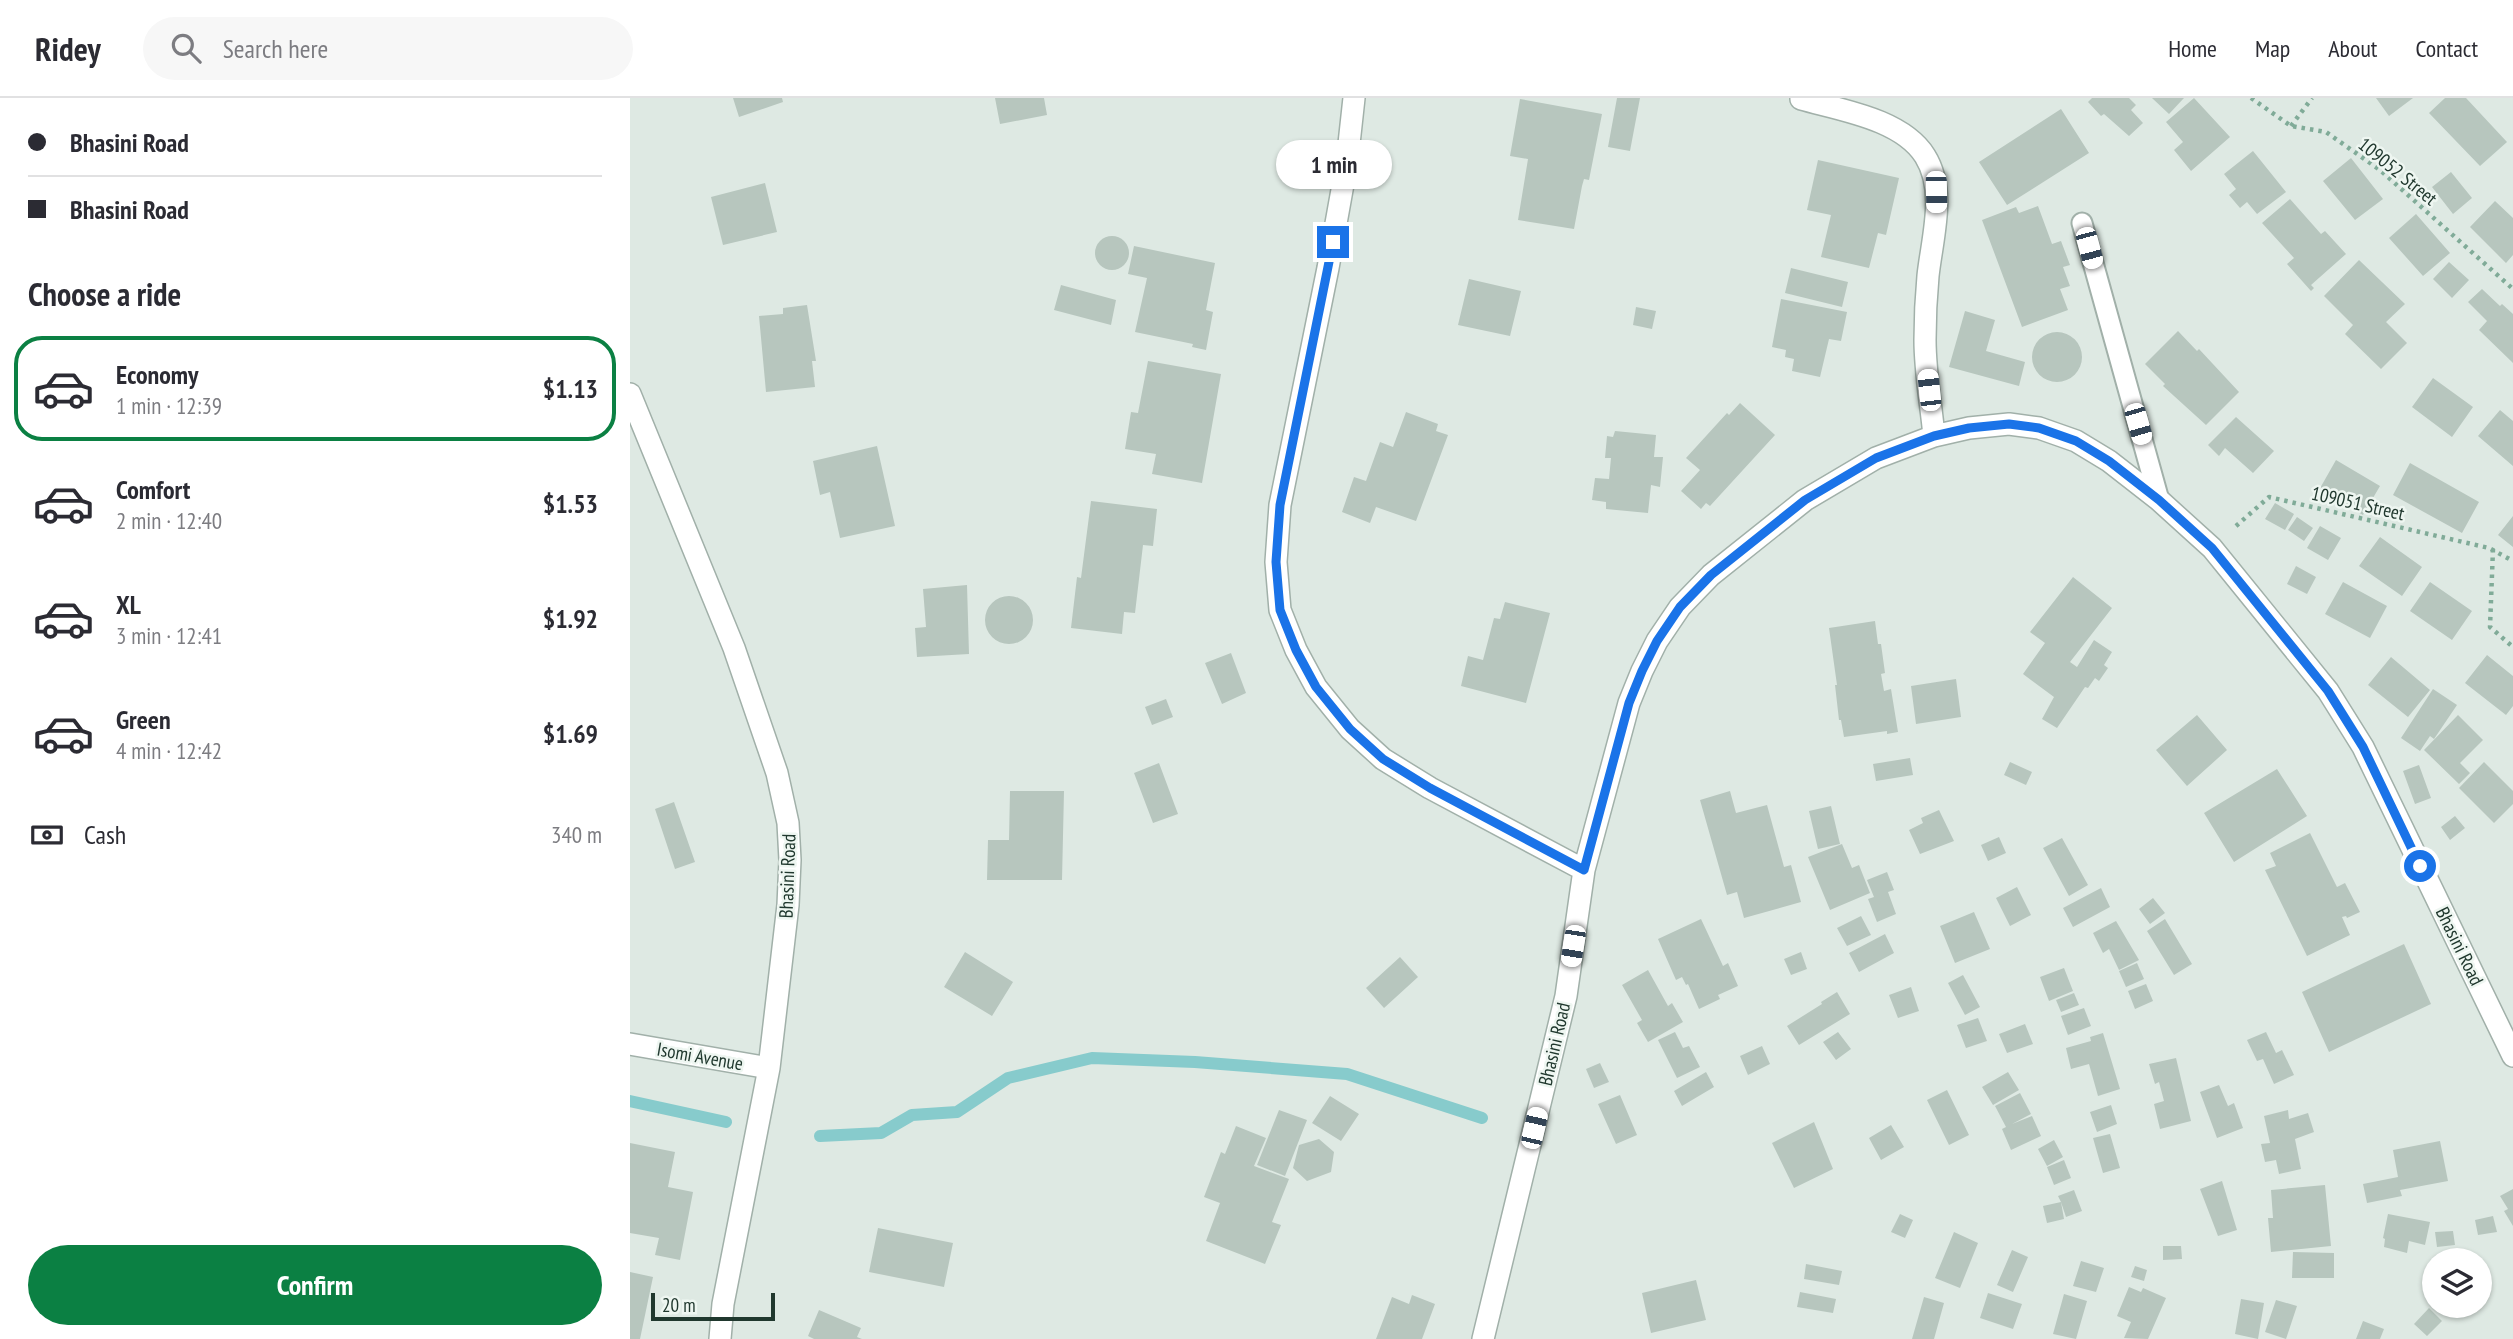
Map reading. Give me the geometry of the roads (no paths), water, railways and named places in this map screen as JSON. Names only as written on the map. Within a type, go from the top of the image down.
[{"type":"street","points":[[1354,98],[1347,162],[1328,268],[1280,505],[1276,562],[1280,610],[1296,650],[1316,687],[1350,729],[1383,759],[1430,788],[1584,870]]},
{"type":"street","points":[[1801,99],[1873,119],[1905,136],[1924,154],[1933,172],[1936,214],[1928,276],[1924,344],[1934,436]]},
{"type":"street","name":"Bhasini Road","points":[[630,394],[734,648],[777,773],[788,823],[788,905],[769,1069],[723,1304],[720,1339]]},
{"type":"street","name":"Bhasini Road","points":[[1483,1339],[1566,996],[1584,870],[1629,703],[1642,671],[1657,641],[1680,607],[1711,575],[1805,500],[1876,458],[1934,436],[1969,428],[2009,424],[2039,428],[2076,441],[2109,461],[2159,500],[2212,548],[2328,691],[2363,747],[2513,1056]]},
{"type":"street","name":"Isomi Avenue","points":[[630,1044],[769,1069]]},
{"type":"lane","points":[[2082,223],[2159,500]]},
{"type":"waterway","points":[[820,1136],[881,1133],[912,1115],[957,1112],[1008,1078],[1092,1058],[1195,1062],[1347,1074],[1482,1118]]},
{"type":"waterway","points":[[630,1101],[726,1122]]}]
